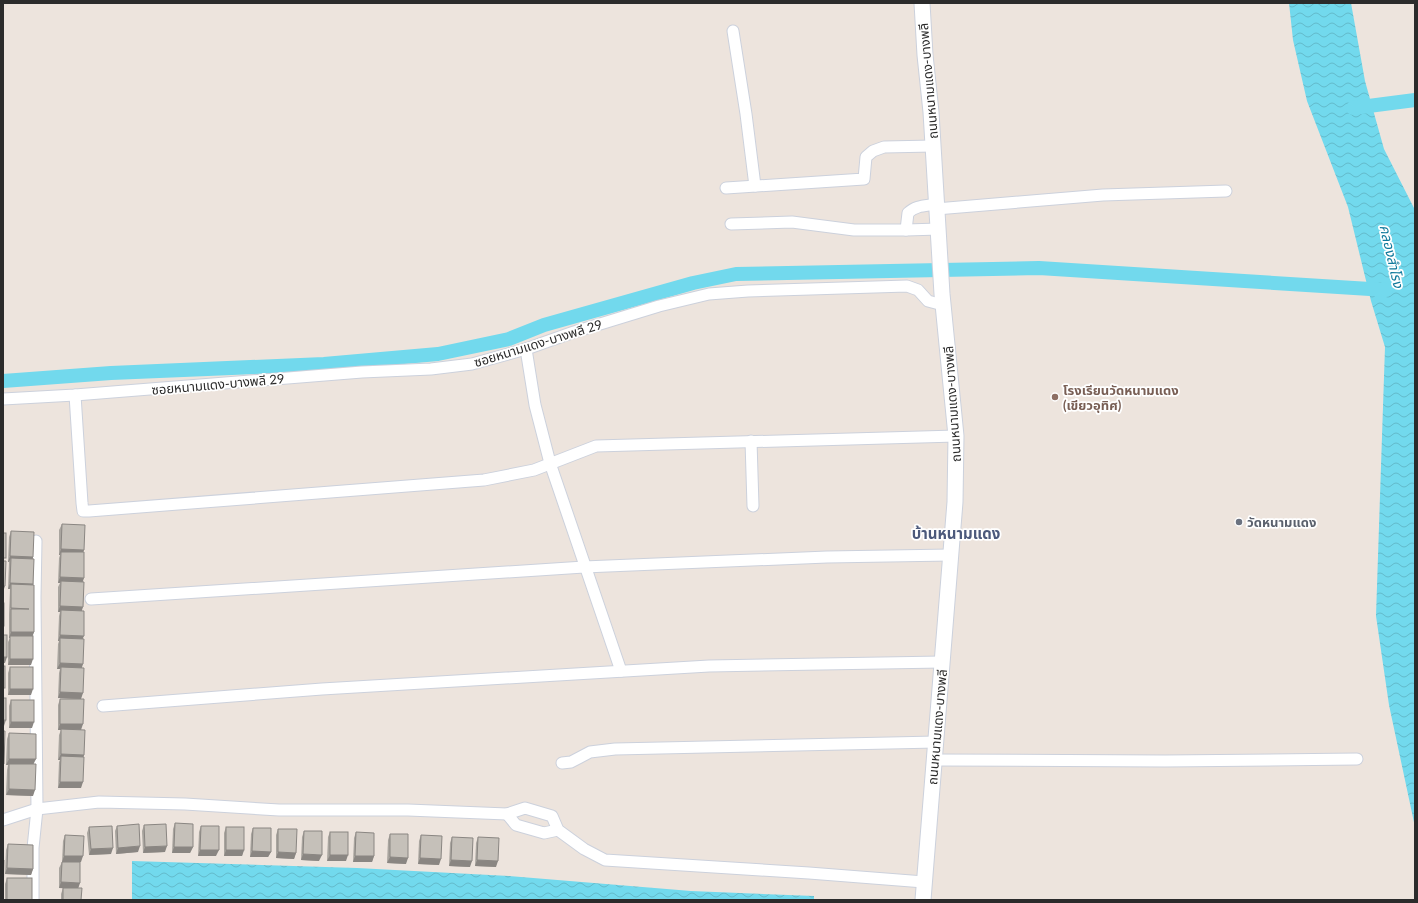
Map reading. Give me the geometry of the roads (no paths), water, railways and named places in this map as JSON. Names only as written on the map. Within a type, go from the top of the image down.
[{"type":"main road","name":"ถนนหนามแดง-บางพลี","points":[[922,3],[943,299],[956,436],[955,502],[923,900]]},
{"type":"street","points":[[733,31],[746,114],[755,186]]},
{"type":"street","points":[[726,188],[864,179],[866,157],[873,151],[884,147],[933,146]]},
{"type":"street","points":[[906,230],[908,213],[915,207],[936,207],[1103,195],[1226,191]]},
{"type":"street","points":[[731,224],[792,222],[844,230],[939,229]]},
{"type":"street","name":"ซอยหนามแดง-บางพลี 29","points":[[3,399],[75,396],[355,372],[431,369],[472,364],[526,349],[631,314],[709,294],[748,291],[907,286],[918,290],[928,301],[943,299]]},
{"type":"street","points":[[526,349],[535,405],[550,463],[584,567],[621,671]]},
{"type":"street","points":[[75,396],[82,503],[83,510],[89,512],[484,480],[534,470],[596,446],[956,436]]},
{"type":"street","points":[[752,442],[753,506]]},
{"type":"street","points":[[33,900],[34,848],[37,809],[35,621],[36,541]]},
{"type":"street","points":[[91,599],[584,567],[827,557],[951,555]]},
{"type":"street","points":[[102,706],[322,689],[710,666],[942,662]]},
{"type":"street","points":[[562,763],[571,762],[590,752],[615,749],[936,742]]},
{"type":"street","points":[[934,760],[1165,761],[1356,759]]},
{"type":"street","points":[[3,820],[37,809],[99,802],[185,804],[279,810],[408,810],[507,814],[525,808],[552,816],[558,830],[584,849],[605,860],[924,882]]},
{"type":"street","points":[[507,814],[516,824],[544,832],[558,830]]},
{"type":"water","name":"คลองสำโรง","points":[[1289,3],[1351,3],[1365,81],[1384,149],[1415,210],[1415,827],[1389,705],[1376,616],[1385,347],[1371,301],[1348,207],[1307,101],[1293,40]]},
{"type":"water","points":[[132,861],[357,868],[509,876],[691,891],[814,896],[814,900],[132,900]]},
{"type":"waterway","points":[[1353,108],[1415,100]]},
{"type":"waterway","name":"คลองสำโรง","points":[[3,381],[111,373],[324,364],[438,354],[509,339],[544,325],[693,283],[736,274],[1039,268],[1386,290]]},
{"type":"place","name":"โรงเรียนวัดหนามแดง (เขียวอุทิศ)","points":[[1055,397]]},
{"type":"place","name":"วัดหนามแดง","points":[[1239,522]]},
{"type":"district","name":"บ้านหนามแดง","points":[[956,533]]}]
